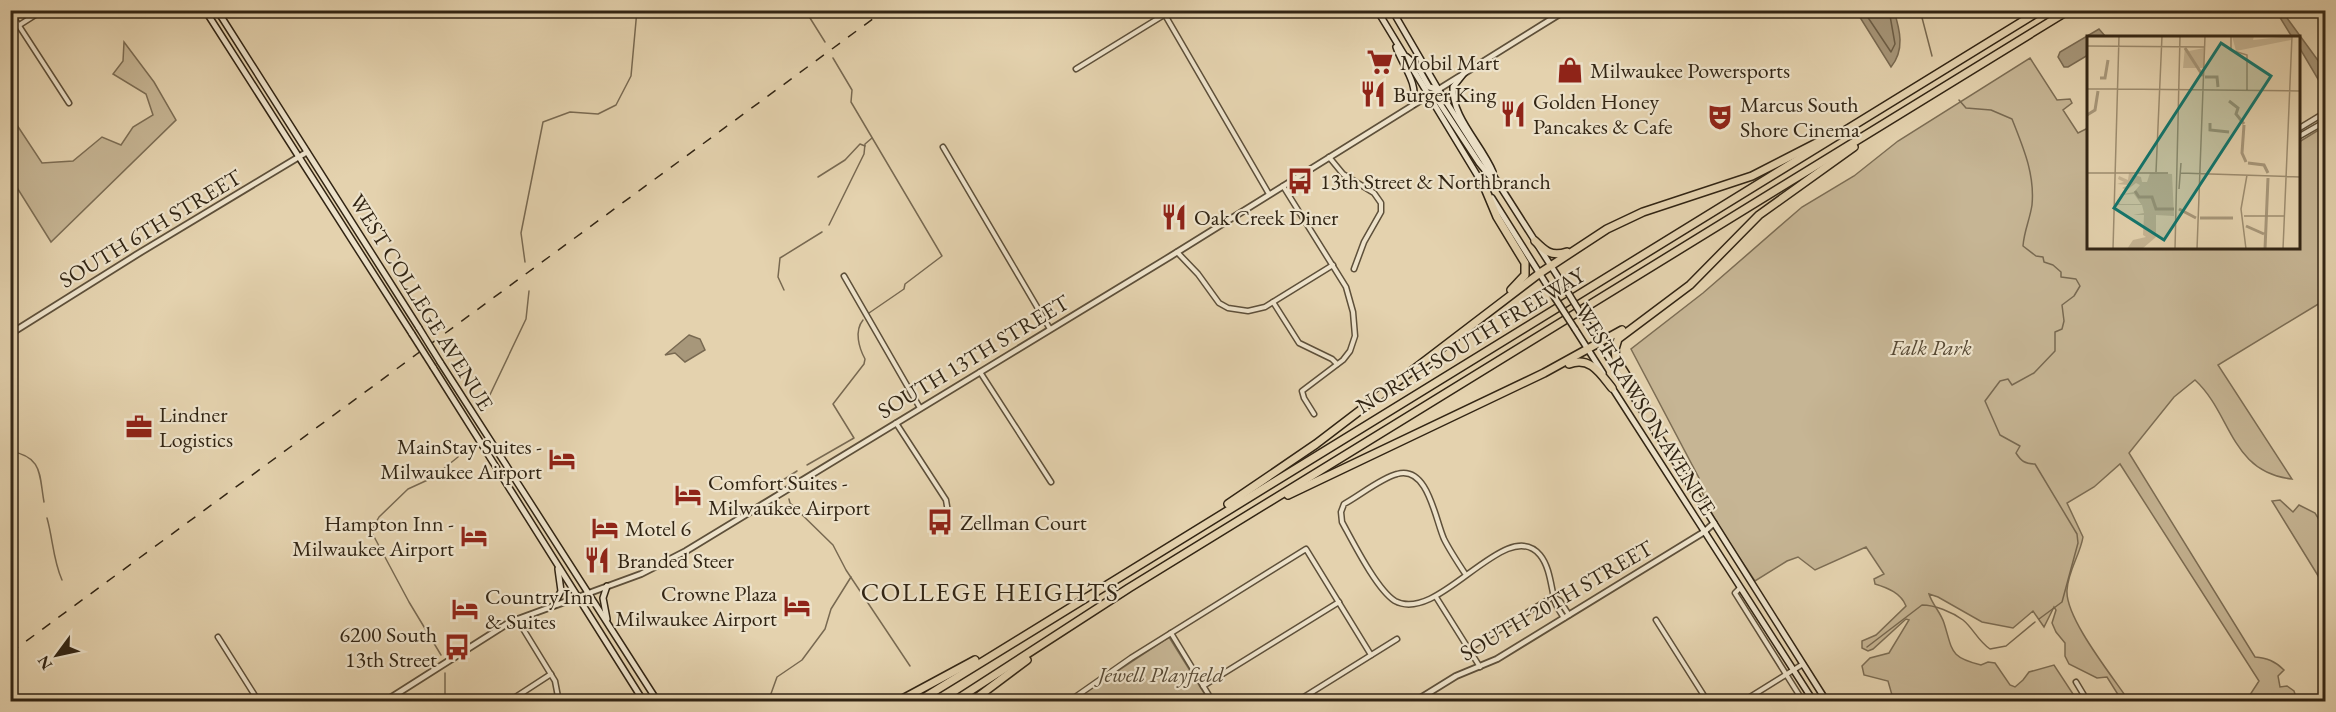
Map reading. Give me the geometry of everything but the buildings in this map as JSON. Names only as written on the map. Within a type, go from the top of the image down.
[{"type":"highway","name":"NORTH-SOUTH FREEWAY","points":[[917,702],[2041,10]]},
{"type":"highway","name":"NORTH-SOUTH FREEWAY","points":[[953,702],[1129,588],[2069,10]]},
{"type":"highway","points":[[1197,528],[1219,510],[1324,438],[1540,273],[1607,229],[1631,217],[1760,172],[1879,111]]},
{"type":"highway","points":[[1657,434],[1645,405],[1616,359],[1616,342],[1621,335],[1690,285],[1760,215],[1901,113]]},
{"type":"highway","points":[[1483,316],[1520,282],[1525,275],[1526,267],[1523,258],[1497,217],[1484,186]]},
{"type":"highway","points":[[1535,241],[1552,254],[1560,254],[1577,248]]},
{"type":"highway","points":[[1244,517],[1544,373],[1600,344],[1650,313]]},
{"type":"highway","points":[[1544,373],[1576,362],[1586,362],[1598,371],[1612,388]]},
{"type":"highway","points":[[971,702],[1054,638]]},
{"type":"highway","points":[[897,702],[1012,642]]},
{"type":"main road","name":"WEST COLLEGE AVENUE","points":[[205,10],[300,156],[644,702]]},
{"type":"main road","name":"WEST COLLEGE AVENUE","points":[[217,10],[658,702]]},
{"type":"main road","name":"WEST RAWSON AVENUE","points":[[1377,10],[1484,186],[1814,702]]},
{"type":"main road","name":"WEST RAWSON AVENUE","points":[[1392,10],[1438,89],[1827,702]]},
{"type":"main road","points":[[1402,28],[1393,37],[1399,57],[1410,75],[1414,96],[1413,104]]},
{"type":"main road","points":[[1404,55],[1417,66],[1429,87],[1438,89]]},
{"type":"main road","points":[[1465,72],[1453,87],[1455,107],[1486,155],[1501,189]]},
{"type":"main road","points":[[1428,95],[1437,99],[1479,163],[1501,189]]},
{"type":"main road","points":[[554,605],[561,591],[560,569],[570,566]]},
{"type":"main road","points":[[607,586],[603,598],[609,627]]},
{"type":"street","points":[[10,31],[43,10]]},
{"type":"street","points":[[1076,69],[1172,10]]},
{"type":"street","name":"SOUTH 13TH STREET","points":[[384,702],[517,618],[641,574],[672,558],[1177,252],[1566,10]]},
{"type":"street","points":[[10,12],[69,103]]},
{"type":"street","points":[[1166,15],[1269,195]]},
{"type":"street","points":[[2300,128],[2325,112]]},
{"type":"street","points":[[2300,136],[2325,121]]},
{"type":"street","points":[[943,147],[1050,329]]},
{"type":"street","name":"SOUTH 6TH STREET","points":[[10,334],[307,152]]},
{"type":"street","points":[[1328,156],[1339,171],[1374,193],[1381,203],[1381,212],[1364,242],[1354,269]]},
{"type":"street","points":[[1283,186],[1349,292],[1353,312],[1353,346],[1337,364],[1303,388],[1304,398],[1314,414]]},
{"type":"street","points":[[1177,252],[1198,274],[1215,298],[1228,308],[1248,311],[1273,302],[1333,265]]},
{"type":"street","points":[[844,276],[920,408]]},
{"type":"street","points":[[1273,302],[1299,343],[1332,359],[1337,364]]},
{"type":"street","points":[[980,371],[1051,482]]},
{"type":"street","points":[[896,423],[946,500],[948,512]]},
{"type":"street","points":[[1466,575],[1443,537],[1426,488],[1418,478],[1406,472],[1395,474],[1344,504],[1341,512],[1342,522],[1382,590],[1394,600],[1404,605],[1418,605],[1436,597],[1503,551],[1517,545],[1529,547],[1539,554],[1554,597],[1566,617]]},
{"type":"street","name":"SOUTH 20TH STREET","points":[[1414,702],[1456,676],[1497,659],[1704,532],[1714,523]]},
{"type":"street","points":[[1068,702],[1171,633],[1306,549],[1371,655]]},
{"type":"street","points":[[1740,588],[1735,593],[1801,698]]},
{"type":"street","points":[[1436,597],[1480,667]]},
{"type":"street","points":[[1468,649],[1554,597]]},
{"type":"street","points":[[1203,686],[1339,602]]},
{"type":"street","points":[[517,618],[551,674],[559,690],[559,702]]},
{"type":"street","points":[[1656,620],[1708,702]]},
{"type":"street","points":[[1171,633],[1213,702]]},
{"type":"street","points":[[218,637],[259,702]]},
{"type":"street","points":[[1296,702],[1397,639]]},
{"type":"street","points":[[1742,702],[1803,664]]},
{"type":"street","points":[[508,702],[551,674]]},
{"type":"street","points":[[2076,682],[2088,702]]},
{"type":"green space","points":[[124,42],[154,82],[176,120],[51,242],[11,178],[11,120],[13,119],[42,163],[73,161],[102,137],[121,145],[133,127],[153,115],[146,94],[113,74],[123,61]]},
{"type":"green space","name":"Falk Park","points":[[2030,58],[2057,100],[2070,99],[2072,103],[2063,110],[2078,133],[2087,128],[2087,249],[2300,249],[2300,141],[2325,126],[2325,300],[2218,365],[2292,479],[2272,474],[2256,465],[2244,454],[2217,409],[2195,380],[2174,397],[2129,453],[2255,657],[2271,660],[2284,670],[2278,676],[2280,687],[2287,686],[2294,691],[2297,700],[2246,701],[2259,681],[2120,464],[2094,487],[2067,503],[2083,537],[2067,590],[2068,602],[2082,631],[2129,701],[2122,701],[2107,677],[2097,678],[2069,664],[2065,656],[2065,643],[2052,623],[2056,610],[2054,607],[2044,627],[2033,611],[2013,628],[1982,622],[1929,594],[1943,619],[1951,646],[1958,656],[1981,665],[1988,662],[1995,663],[2010,685],[2015,687],[2029,672],[2054,665],[2075,697],[2067,702],[1872,701],[1892,695],[1888,681],[1864,675],[1862,666],[1870,658],[1889,653],[1909,620],[1906,619],[1873,649],[1868,651],[1862,648],[1862,641],[1876,635],[1906,606],[1894,592],[1875,584],[1874,579],[1884,574],[1866,547],[1815,570],[1798,557],[1787,561],[1755,581],[1713,516],[1701,489],[1699,478],[1631,349],[1703,293],[1802,207],[1854,176],[1898,141]]},
{"type":"green space","points":[[2280,500],[2293,512],[2299,505],[2315,513],[2325,529],[2325,587],[2272,501]]},
{"type":"green space","name":"Jewell Playfield","points":[[1169,637],[1209,701],[1072,701]]},
{"type":"water","points":[[1856,11],[1894,11],[1900,47],[1891,67]]},
{"type":"water","points":[[2276,11],[2289,11],[2287,18],[2325,70],[2325,91],[2300,49],[2300,36],[2291,36]]},
{"type":"water","points":[[2099,29],[2105,36],[2087,36]]},
{"type":"water","points":[[2087,36],[2087,56],[2068,67],[2064,67],[2058,57],[2060,52]]},
{"type":"water","points":[[689,335],[700,339],[705,350],[685,362],[675,353],[665,355]]},
{"type":"waterway","points":[[525,262],[521,233],[543,122],[570,112],[598,114],[616,105],[631,76],[637,10]]},
{"type":"waterway","points":[[805,10],[825,42]]},
{"type":"waterway","points":[[1920,10],[1932,56]]},
{"type":"waterway","points":[[833,58],[852,90],[851,102],[942,256],[905,284],[904,289],[869,313]]},
{"type":"waterway","points":[[1959,100],[1966,108],[1991,110],[2012,119],[2032,182],[2032,205],[2023,246],[2036,256],[2043,257],[2044,262],[2053,265],[2061,272],[2061,277],[2076,279],[2080,286],[2074,296],[2062,305],[2064,321],[2062,329],[2055,332],[2055,351],[2034,373],[2012,385],[2008,379],[2000,381],[1985,401],[2000,435],[2020,446],[2016,453],[2022,460],[2035,464],[2077,534],[2078,543],[2062,602],[2039,619]]},
{"type":"waterway","points":[[829,225],[864,154],[865,144],[872,138]]},
{"type":"waterway","points":[[818,177],[845,160],[860,144],[865,146]]},
{"type":"waterway","points":[[784,290],[778,277],[780,258],[822,232]]},
{"type":"waterway","points":[[487,401],[526,319],[529,291]]},
{"type":"waterway","points":[[807,465],[854,438],[833,404],[864,364],[865,359],[859,345],[858,334],[863,320]]},
{"type":"waterway","points":[[10,451],[21,454],[34,462],[40,475],[44,502]]},
{"type":"waterway","points":[[441,655],[409,602],[371,531],[379,517],[408,489],[432,478],[458,457]]},
{"type":"waterway","points":[[780,482],[797,471]]},
{"type":"waterway","points":[[789,499],[790,503],[833,545],[846,570],[910,666]]},
{"type":"waterway","points":[[47,518],[62,580]]},
{"type":"waterway","points":[[768,702],[777,677],[802,660],[825,629],[831,609],[851,577]]},
{"type":"waterway","points":[[1867,647],[1922,605],[1938,608],[1959,617],[1990,649],[2006,646],[2035,622]]},
{"type":"waterway","points":[[445,673],[445,702]]},
{"type":"railway","points":[[10,653],[885,10]]},
{"type":"place","name":"Mobil Mart","points":[[1380,62]]},
{"type":"place","name":"Milwaukee Powersports","points":[[1570,70]]},
{"type":"place","name":"Burger King","points":[[1373,94]]},
{"type":"place","name":"Golden Honey Pancakes & Cafe","points":[[1513,114]]},
{"type":"place","name":"Marcus South Shore Cinema","points":[[1720,117]]},
{"type":"place","name":"13th Street & Northbranch","points":[[1300,181]]},
{"type":"place","name":"Oak Creek Diner","points":[[1174,217]]},
{"type":"place","name":"Lindner Logistics","points":[[139,427]]},
{"type":"place","name":"MainStay Suites - Milwaukee Airport","points":[[562,459]]},
{"type":"place","name":"Comfort Suites - Milwaukee Airport","points":[[688,495]]},
{"type":"place","name":"Zellman Court","points":[[940,522]]},
{"type":"place","name":"Motel 6","points":[[605,528]]},
{"type":"place","name":"Hampton Inn - Milwaukee Airport","points":[[474,536]]},
{"type":"place","name":"Branded Steer","points":[[597,560]]},
{"type":"place","name":"Crowne Plaza Milwaukee Airport","points":[[797,606]]},
{"type":"place","name":"Country Inn & Suites","points":[[465,609]]},
{"type":"place","name":"6200 South 13th Street","points":[[457,647]]},
{"type":"district","name":"COLLEGE HEIGHTS","points":[[990,592]]}]
